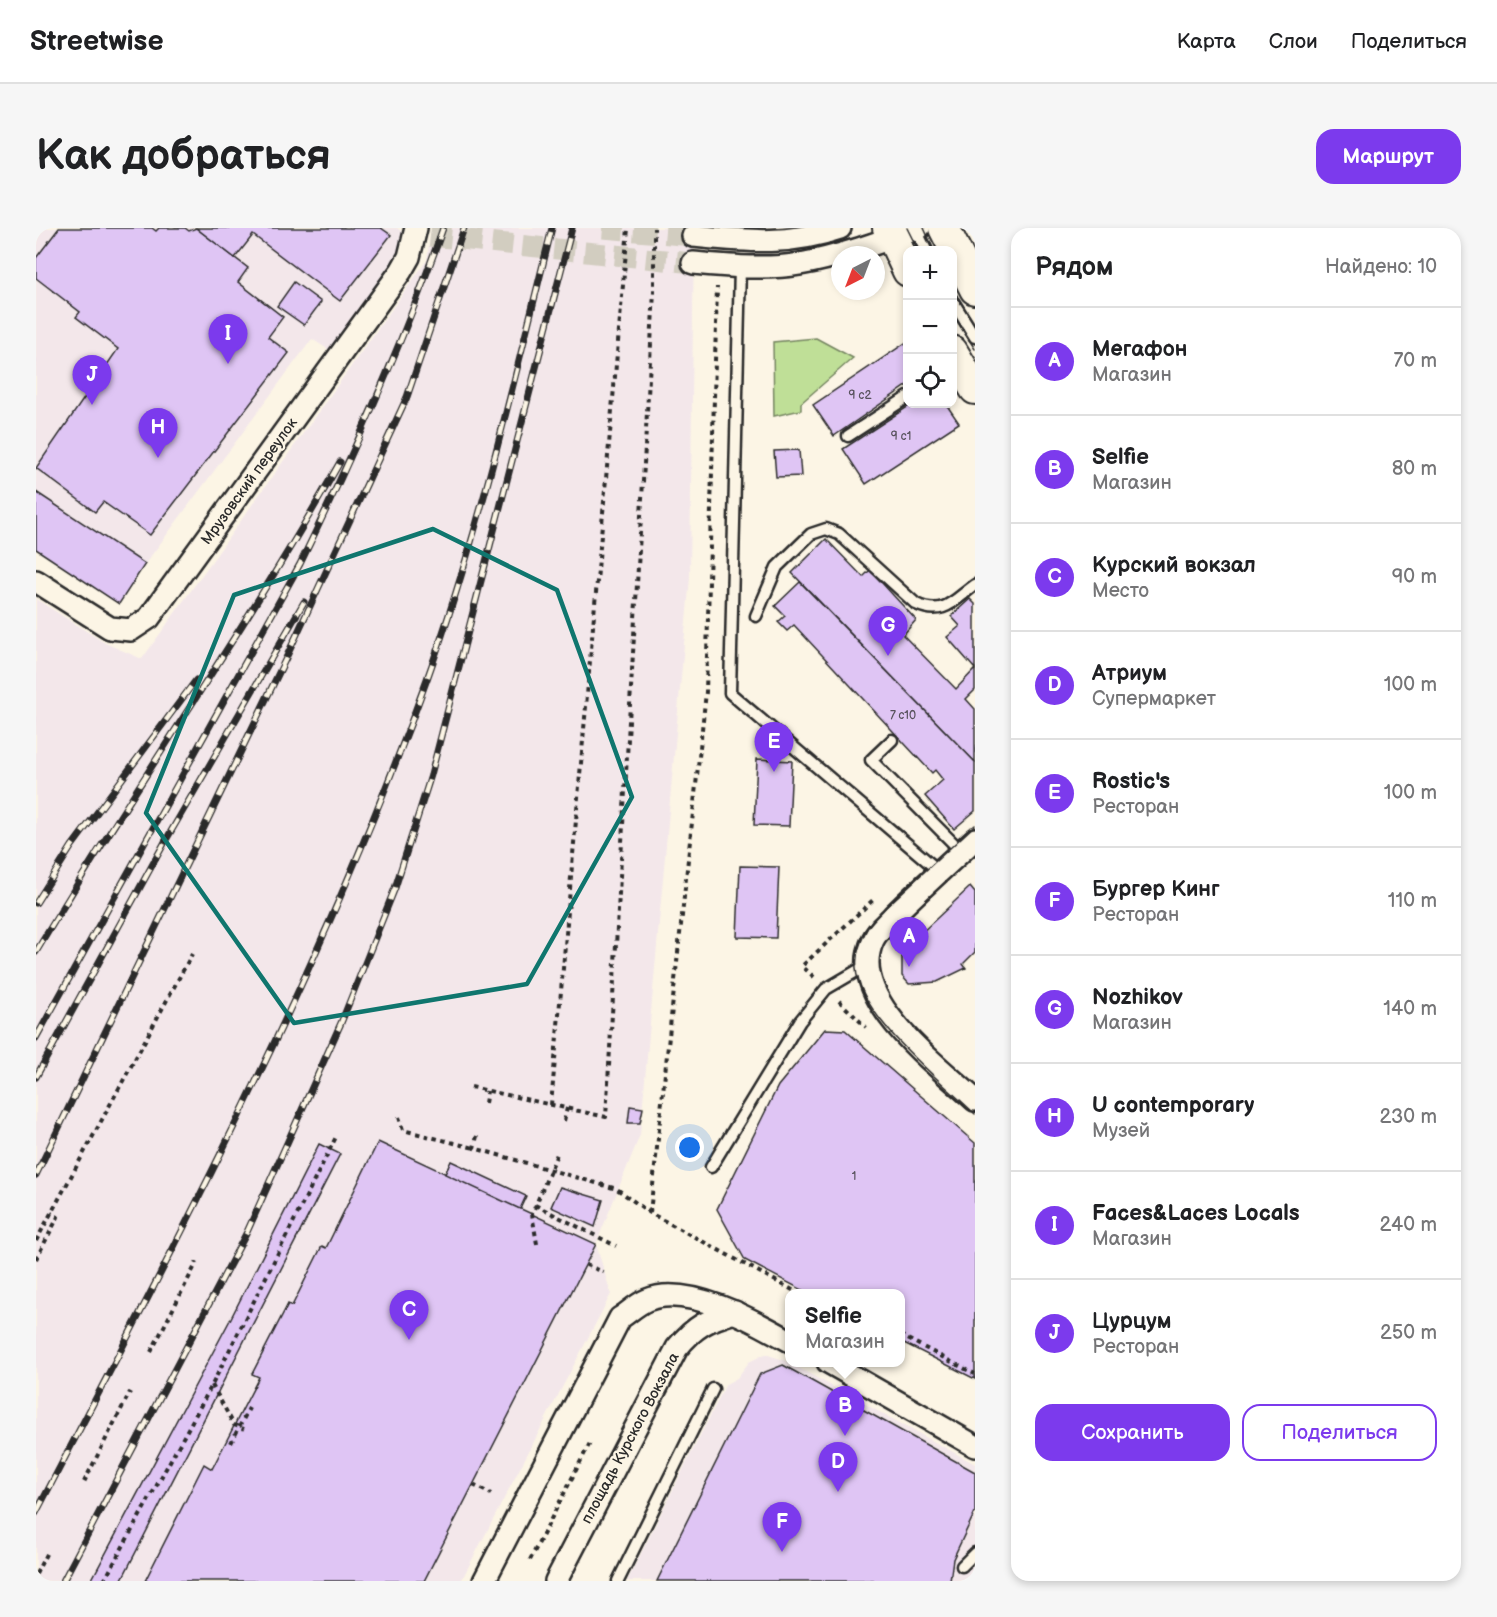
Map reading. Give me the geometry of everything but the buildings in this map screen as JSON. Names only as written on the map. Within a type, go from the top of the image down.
[{"type":"main road","points":[[906,232],[975,289]]},
{"type":"street","points":[[693,236],[765,243],[799,239],[840,228]]},
{"type":"street","name":"Мрузовский переулок","points":[[36,581],[110,628],[132,630],[149,618],[401,271],[421,232]]},
{"type":"street","points":[[693,263],[740,266],[798,264],[906,232]]},
{"type":"street","points":[[968,846],[873,939],[867,965],[875,996],[894,1023],[975,1100]]},
{"type":"street","points":[[484,1581],[620,1318],[647,1300],[673,1296],[735,1312],[785,1339]]},
{"type":"street","name":"площадь Курского Вокзала","points":[[556,1581],[677,1348],[693,1329],[714,1318],[735,1312]]},
{"type":"street","points":[[837,1367],[975,1446]]},
{"type":"lane","points":[[906,232],[922,246]]},
{"type":"lane","points":[[740,266],[730,693],[940,872]]},
{"type":"lane","points":[[957,308],[975,337]]},
{"type":"lane","points":[[848,436],[903,400]]},
{"type":"lane","points":[[756,616],[777,567],[811,534],[826,529],[839,534],[916,604],[929,610],[946,608],[975,585]]},
{"type":"lane","points":[[892,740],[872,760],[968,846]]},
{"type":"lane","points":[[711,1167],[800,1021],[826,989],[867,965]]},
{"type":"lane","points":[[618,1581],[713,1389]]},
{"type":"lane","points":[[962,1566],[975,1552]]},
{"type":"path","points":[[550,1105],[628,228]]},
{"type":"path","points":[[471,1088],[606,1117],[653,304],[654,228]]},
{"type":"path","points":[[650,1213],[706,693],[717,279]]},
{"type":"path","points":[[36,1241],[192,954]]},
{"type":"path","points":[[485,1103],[487,1091]]},
{"type":"path","points":[[564,1121],[567,1108]]},
{"type":"path","points":[[399,1118],[403,1130],[552,1168],[617,1188],[650,1213],[792,1289]]},
{"type":"path","points":[[474,1148],[477,1136]]},
{"type":"path","points":[[104,1581],[212,1385],[336,1137]]},
{"type":"path","points":[[537,1244],[532,1214],[557,1154]]},
{"type":"path","points":[[536,1205],[616,1246]]},
{"type":"path","points":[[36,1259],[58,1216],[51,1213]]},
{"type":"path","points":[[151,1352],[197,1262]]},
{"type":"path","points":[[586,1265],[604,1272]]},
{"type":"path","points":[[905,1338],[975,1374]]},
{"type":"path","points":[[212,1385],[234,1425],[242,1428]]},
{"type":"path","points":[[84,1482],[130,1392]]},
{"type":"path","points":[[231,1443],[242,1428],[249,1408]]},
{"type":"path","points":[[530,1560],[591,1441]]},
{"type":"path","points":[[474,1485],[491,1494]]},
{"type":"path","points":[[36,1574],[48,1550]]},
{"type":"highlighted area","points":[[433,529],[557,590],[632,797],[527,984],[294,1023],[146,813],[234,595]]},
{"type":"shaded area","points":[[36,228],[397,228],[409,237],[329,350],[312,339],[145,564],[119,604],[36,549]]},
{"type":"shaded area","points":[[431,228],[694,228],[690,577],[640,1135],[596,1244],[611,1294],[461,1581],[36,1581],[36,599],[105,643],[142,659],[427,260]]},
{"type":"shaded area","points":[[765,1354],[784,1360],[785,1367],[797,1367],[975,1464],[975,1581],[627,1581],[726,1384],[737,1378],[749,1362]]},
{"type":"green space","points":[[816,338],[853,358],[801,403],[801,410],[774,416],[773,342]]},
{"type":"tunnel","points":[[603,228],[693,236]]},
{"type":"tunnel","points":[[430,236],[693,263]]},
{"type":"tram line","points":[[907,228],[916,246]]},
{"type":"tram line","points":[[924,228],[932,246]]},
{"type":"tram line","points":[[957,296],[975,325]]},
{"type":"tram line","points":[[957,321],[975,349]]},
{"type":"tram line","points":[[975,825],[872,920],[863,937],[856,962],[860,986],[886,1026],[923,1066],[975,1114]]},
{"type":"railway","points":[[36,1038],[300,564],[376,398],[443,228]]},
{"type":"railway","points":[[36,1175],[286,658],[407,397],[464,228]]},
{"type":"railway","points":[[36,1513],[195,1206],[246,1102],[342,893],[386,787],[427,679],[464,568],[552,228]]},
{"type":"railway","points":[[63,1581],[247,1232],[341,1023],[395,888],[431,775],[572,228]]},
{"type":"railway","points":[[36,952],[73,890],[267,586],[340,462]]},
{"type":"railway","points":[[36,1077],[166,840],[304,602]]},
{"type":"railway","points":[[36,903],[72,846],[196,680]]},
{"type":"place","name":"Faces&Laces Locals","points":[[228,364]]},
{"type":"place","name":"Цурцум","points":[[92,405]]},
{"type":"place","name":"U contemporary","points":[[158,458]]},
{"type":"place","name":"Nozhikov","points":[[888,656]]},
{"type":"place","name":"Rostic's","points":[[774,772]]},
{"type":"place","name":"Мегафон","points":[[909,967]]},
{"type":"place","name":"Курский вокзал","points":[[409,1340]]},
{"type":"place","name":"Selfie","points":[[845,1436]]},
{"type":"place","name":"Атриум","points":[[838,1492]]},
{"type":"place","name":"Бургер Кинг","points":[[782,1552]]}]
